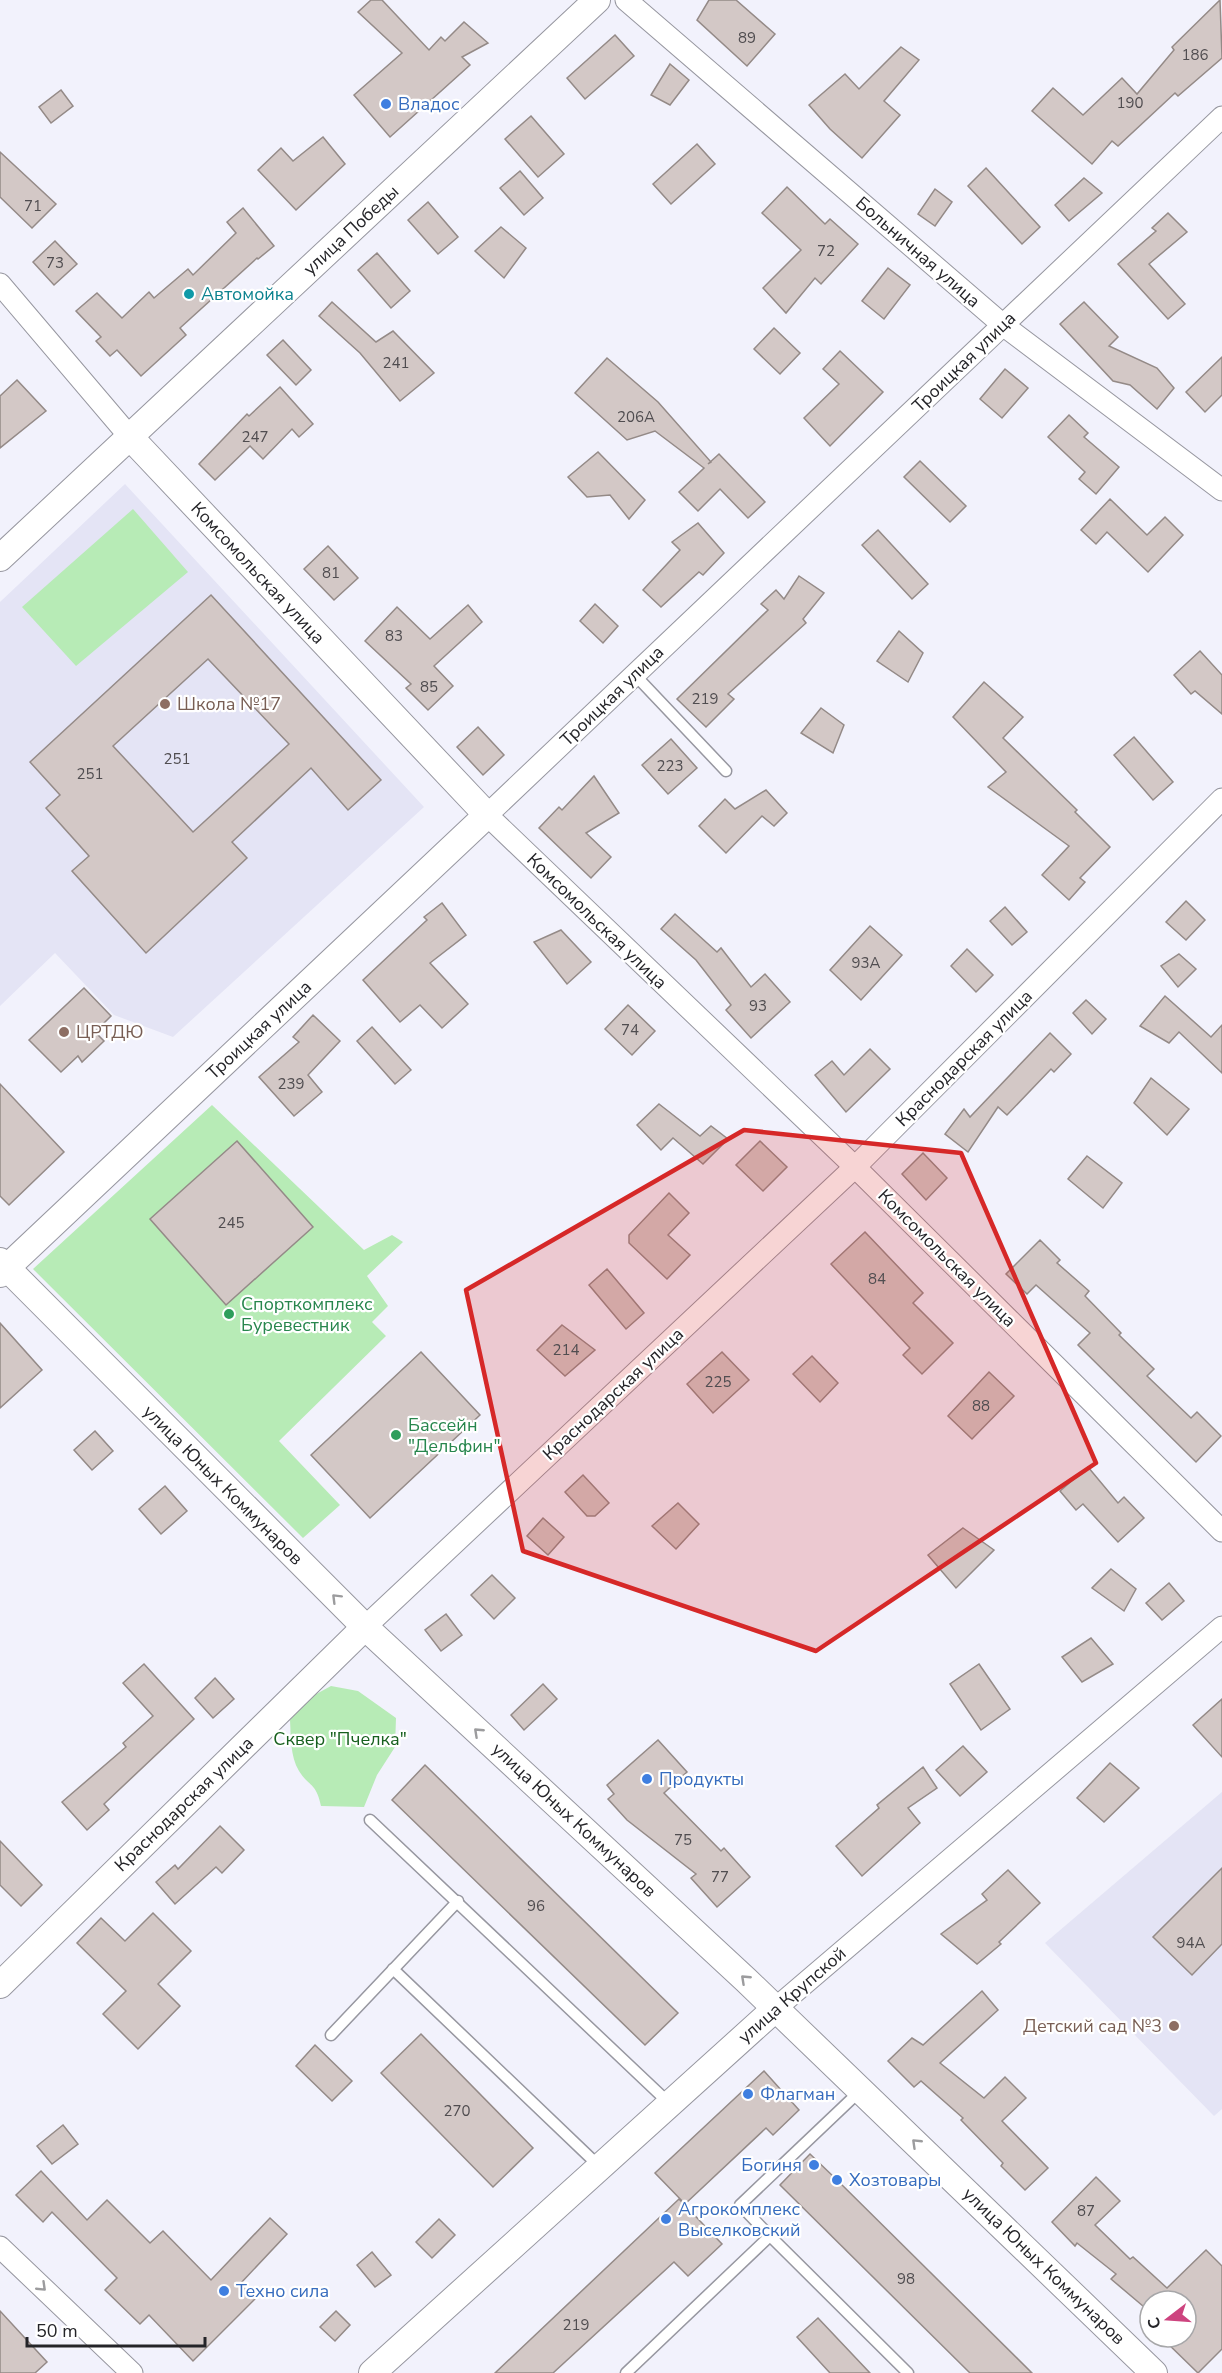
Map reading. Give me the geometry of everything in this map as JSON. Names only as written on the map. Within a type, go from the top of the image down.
[{"type":"street","name":"улица Победы","points":[[0,558],[597,0]]},
{"type":"street","name":"Больничная улица","points":[[626,0],[1003,325],[1222,490]]},
{"type":"street","name":"Троицкая улица","points":[[2,1268],[487,815],[1222,117]]},
{"type":"street","name":"Комсомольская улица","points":[[0,284],[130,437],[487,815],[855,1167],[1222,1531]]},
{"type":"street","name":"Краснодарская улица","points":[[0,1985],[365,1627],[855,1167],[1222,799]]},
{"type":"street","name":"улица Юных Коммунаров","points":[[2,1268],[365,1627],[776,2008],[1154,2373]]},
{"type":"street","name":"улица Крупской","points":[[372,2373],[776,2008],[1222,1627]]},
{"type":"street","points":[[0,2247],[132,2373]]},
{"type":"lane","points":[[635,675],[726,771]]},
{"type":"lane","points":[[370,1820],[670,2104]]},
{"type":"lane","points":[[331,2035],[458,1901]]},
{"type":"lane","points":[[393,1969],[600,2167]]},
{"type":"lane","points":[[861,2090],[741,2205],[908,2373]]},
{"type":"lane","points":[[626,2373],[770,2236]]},
{"type":"highlighted area","points":[[744,1130],[961,1153],[1096,1463],[816,1651],[523,1551],[466,1290]]},
{"type":"shaded area","name":"Школа №17","points":[[125,484],[424,807],[173,1037],[114,1015],[55,953],[0,1006],[0,602]]},
{"type":"shaded area","name":"Детский сад №3","points":[[1222,1792],[1222,2109],[1214,2116],[1045,1943]]},
{"type":"green space","points":[[133,509],[188,572],[76,666],[22,607]]},
{"type":"green space","name":"Cпорткомплекс Буревестник","points":[[212,1105],[364,1250],[392,1235],[403,1242],[367,1276],[388,1306],[372,1322],[386,1336],[279,1441],[340,1505],[303,1538],[33,1269]]},
{"type":"green space","name":"Сквер \"Пчелка\"","points":[[331,1686],[358,1691],[396,1718],[395,1747],[377,1775],[364,1807],[321,1806],[317,1793],[299,1771],[294,1759],[290,1720],[307,1699]]},
{"type":"building","points":[[371,0],[382,0],[429,50],[441,37],[445,41],[464,22],[488,43],[462,57],[470,65],[390,137],[354,95],[402,53],[358,12]]},
{"type":"building","points":[[709,0],[736,0],[775,34],[747,66],[697,20]]},
{"type":"building","points":[[1220,0],[1222,58],[1178,96],[1175,93],[1118,146],[1112,141],[1092,164],[1032,111],[1053,88],[1083,115],[1122,78],[1137,94],[1174,50],[1172,47]]},
{"type":"building","points":[[615,35],[634,56],[585,99],[567,78]]},
{"type":"building","points":[[901,47],[919,60],[884,101],[900,115],[862,158],[830,129],[809,105],[845,74],[859,89]]},
{"type":"building","points":[[670,64],[689,80],[670,105],[651,95]]},
{"type":"building","points":[[61,90],[73,106],[51,123],[39,107]]},
{"type":"building","points":[[531,116],[564,154],[538,177],[505,139]]},
{"type":"building","points":[[323,137],[345,164],[296,210],[258,170],[281,148],[293,161]]},
{"type":"building","points":[[697,144],[715,164],[671,204],[653,184]]},
{"type":"building","points":[[0,152],[56,204],[32,228],[0,197]]},
{"type":"building","points":[[986,168],[1040,227],[1022,244],[968,186]]},
{"type":"building","points":[[520,171],[543,198],[524,215],[500,188]]},
{"type":"building","points":[[1084,178],[1102,193],[1069,221],[1055,205]]},
{"type":"building","points":[[787,187],[825,224],[830,219],[858,244],[821,284],[815,278],[786,313],[763,288],[801,250],[762,213]]},
{"type":"building","points":[[935,189],[952,202],[935,226],[918,214]]},
{"type":"building","points":[[428,202],[458,237],[438,254],[408,220]]},
{"type":"building","points":[[243,208],[274,246],[257,258],[180,328],[186,335],[141,376],[117,350],[110,356],[96,341],[101,337],[76,311],[97,293],[122,318],[149,292],[154,298],[188,269],[193,275],[236,233],[227,222]]},
{"type":"building","points":[[1168,213],[1187,232],[1149,264],[1185,304],[1168,319],[1118,264],[1156,231],[1152,228]]},
{"type":"building","points":[[501,227],[526,248],[504,278],[475,251]]},
{"type":"building","points":[[55,241],[77,264],[54,285],[33,262]]},
{"type":"building","points":[[377,253],[410,291],[391,308],[358,270]]},
{"type":"building","points":[[888,268],[910,285],[884,319],[862,301]]},
{"type":"building","points":[[332,302],[376,342],[393,331],[434,373],[400,401],[360,353],[319,316]]},
{"type":"building","points":[[1084,302],[1118,337],[1109,346],[1157,368],[1174,388],[1157,409],[1130,385],[1113,381],[1060,324]]},
{"type":"building","points":[[774,328],[800,353],[780,374],[754,349]]},
{"type":"building","points":[[283,340],[311,370],[296,385],[267,355]]},
{"type":"building","points":[[840,351],[883,392],[830,446],[804,418],[839,384],[823,369]]},
{"type":"building","points":[[1222,357],[1222,395],[1205,412],[1186,392]]},
{"type":"building","points":[[607,358],[658,402],[711,462],[719,454],[765,502],[748,518],[720,489],[698,511],[679,492],[704,468],[655,431],[627,440],[575,393]]},
{"type":"building","points":[[1005,369],[1028,388],[1002,418],[980,399]]},
{"type":"building","points":[[17,380],[46,411],[0,448],[0,396]]},
{"type":"building","points":[[280,387],[313,424],[299,437],[292,429],[263,459],[250,446],[215,480],[199,464],[247,414],[249,416]]},
{"type":"building","points":[[1069,415],[1088,433],[1084,437],[1119,467],[1096,494],[1079,479],[1085,472],[1048,437]]},
{"type":"building","points":[[598,452],[645,500],[629,519],[610,495],[587,497],[568,477]]},
{"type":"building","points":[[920,461],[966,506],[950,522],[904,477]]},
{"type":"building","points":[[1110,499],[1147,535],[1165,517],[1183,535],[1148,572],[1107,532],[1096,544],[1081,530]]},
{"type":"building","points":[[698,523],[724,553],[703,575],[699,572],[661,607],[643,590],[680,550],[672,542]]},
{"type":"building","points":[[878,530],[928,584],[912,599],[862,545]]},
{"type":"building","points":[[328,546],[358,578],[334,600],[304,569]]},
{"type":"building","points":[[799,576],[824,593],[803,619],[806,623],[728,694],[734,699],[706,727],[677,699],[768,610],[761,604],[776,590],[784,599]]},
{"type":"building","points":[[211,595],[381,780],[348,810],[311,768],[232,842],[247,858],[146,953],[72,871],[89,856],[46,808],[60,795],[30,762]],"holes":[[[208,659],[289,744],[193,832],[113,746]]]},
{"type":"building","points":[[595,604],[618,626],[603,643],[580,621]]},
{"type":"building","points":[[468,605],[482,622],[434,666],[453,686],[428,710],[406,688],[411,684],[365,641],[397,607],[430,639]]},
{"type":"building","points":[[899,631],[923,653],[908,682],[877,661]]},
{"type":"building","points":[[1200,651],[1222,675],[1222,714],[1195,691],[1191,694],[1174,675]]},
{"type":"building","points":[[984,682],[1023,717],[1003,738],[1077,810],[1075,812],[1110,847],[1080,878],[1085,882],[1069,900],[1042,875],[1069,846],[988,787],[1006,772],[953,717]]},
{"type":"building","points":[[821,708],[844,725],[833,753],[801,733]]},
{"type":"building","points":[[478,727],[504,755],[483,775],[457,747]]},
{"type":"building","points":[[1134,737],[1173,782],[1153,800],[1114,755]]},
{"type":"building","points":[[671,739],[697,768],[668,794],[642,765]]},
{"type":"building","points":[[594,776],[619,813],[586,833],[611,857],[591,878],[539,828],[559,807],[562,810]]},
{"type":"building","points":[[766,790],[787,813],[774,826],[762,816],[726,853],[699,826],[725,799],[735,809]]},
{"type":"building","points":[[1186,901],[1205,920],[1186,940],[1166,922]]},
{"type":"building","points":[[442,903],[466,935],[430,963],[468,1004],[442,1028],[420,1005],[400,1022],[363,980],[427,920],[424,917]]},
{"type":"building","points":[[1005,907],[1027,932],[1012,945],[990,921]]},
{"type":"building","points":[[675,914],[717,952],[721,948],[751,987],[765,974],[790,1002],[751,1038],[726,1010],[731,1005],[696,960],[661,929]]},
{"type":"building","points":[[870,926],[902,955],[861,1000],[830,970]]},
{"type":"building","points":[[561,930],[591,962],[567,984],[534,942]]},
{"type":"building","points":[[967,949],[993,975],[976,992],[951,966]]},
{"type":"building","points":[[1179,954],[1196,969],[1178,987],[1161,966]]},
{"type":"building","points":[[84,988],[111,1016],[95,1032],[104,1041],[82,1062],[78,1056],[61,1072],[29,1040]]},
{"type":"building","points":[[1165,996],[1211,1037],[1222,1025],[1222,1073],[1179,1032],[1169,1043],[1140,1026]]},
{"type":"building","points":[[1086,1000],[1106,1019],[1092,1034],[1073,1013]]},
{"type":"building","points":[[628,1005],[655,1031],[632,1055],[605,1029]]},
{"type":"building","points":[[313,1015],[340,1041],[308,1075],[322,1092],[294,1116],[259,1077],[299,1042],[293,1037]]},
{"type":"building","points":[[372,1027],[411,1070],[395,1084],[357,1041]]},
{"type":"building","points":[[1050,1033],[1071,1054],[1054,1072],[1051,1069],[1007,1115],[998,1107],[968,1152],[945,1134],[964,1109],[970,1117]]},
{"type":"building","points":[[870,1049],[890,1069],[846,1112],[815,1075],[832,1061],[844,1075]]},
{"type":"building","points":[[1151,1078],[1189,1109],[1167,1135],[1134,1103]]},
{"type":"building","points":[[0,1084],[64,1152],[9,1205],[0,1196]]},
{"type":"building","points":[[659,1104],[700,1136],[711,1126],[728,1139],[703,1164],[673,1138],[661,1150],[637,1125]]},
{"type":"building","points":[[237,1141],[313,1227],[226,1305],[150,1219]]},
{"type":"building","points":[[760,1141],[787,1167],[763,1191],[736,1165]]},
{"type":"building","points":[[923,1153],[947,1178],[926,1200],[902,1174]]},
{"type":"building","points":[[1087,1156],[1122,1183],[1103,1208],[1068,1179]]},
{"type":"building","points":[[669,1193],[689,1213],[668,1235],[690,1255],[667,1279],[629,1243],[629,1235]]},
{"type":"building","points":[[865,1232],[923,1293],[913,1303],[953,1343],[922,1374],[903,1355],[910,1348],[831,1264]]},
{"type":"building","points":[[1040,1240],[1060,1260],[1057,1263],[1089,1291],[1085,1296],[1121,1333],[1119,1335],[1154,1369],[1147,1376],[1191,1418],[1197,1412],[1221,1436],[1196,1462],[1078,1345],[1090,1333],[1036,1285],[1027,1294],[1006,1274]]},
{"type":"building","points":[[607,1269],[644,1313],[626,1329],[589,1285]]},
{"type":"building","points":[[0,1323],[42,1370],[0,1408]]},
{"type":"building","points":[[562,1325],[595,1350],[565,1376],[537,1350]]},
{"type":"building","name":"Бассейн \"Дельфин\"","points":[[421,1352],[480,1415],[370,1518],[311,1455]]},
{"type":"building","points":[[722,1352],[749,1380],[713,1413],[687,1384]]},
{"type":"building","points":[[812,1356],[838,1383],[820,1402],[793,1374]]},
{"type":"building","points":[[989,1372],[1014,1396],[972,1439],[948,1416]]},
{"type":"building","points":[[95,1431],[113,1451],[92,1470],[74,1450]]},
{"type":"building","points":[[1088,1467],[1118,1503],[1124,1497],[1144,1518],[1118,1542],[1083,1504],[1076,1510],[1060,1491]]},
{"type":"building","points":[[583,1475],[609,1503],[595,1516],[587,1516],[565,1492]]},
{"type":"building","points":[[165,1486],[187,1511],[161,1534],[139,1509]]},
{"type":"building","points":[[678,1503],[699,1524],[676,1549],[652,1526]]},
{"type":"building","points":[[543,1518],[564,1537],[548,1555],[527,1536]]},
{"type":"building","points":[[963,1528],[994,1550],[956,1588],[928,1555]]},
{"type":"building","points":[[1111,1569],[1136,1589],[1124,1611],[1092,1588]]},
{"type":"building","points":[[492,1575],[515,1598],[494,1619],[471,1595]]},
{"type":"building","points":[[1169,1583],[1184,1601],[1162,1620],[1146,1603]]},
{"type":"building","points":[[446,1614],[462,1635],[441,1651],[425,1630]]},
{"type":"building","points":[[1091,1638],[1113,1664],[1082,1682],[1062,1657]]},
{"type":"building","points":[[144,1664],[194,1719],[104,1804],[109,1810],[87,1830],[62,1802],[126,1747],[123,1743],[153,1716],[123,1683]]},
{"type":"building","points":[[979,1664],[1010,1709],[981,1730],[950,1684]]},
{"type":"building","points":[[215,1678],[234,1699],[213,1718],[195,1698]]},
{"type":"building","points":[[543,1684],[557,1699],[524,1730],[511,1715]]},
{"type":"building","points":[[1222,1699],[1222,1757],[1193,1725]]},
{"type":"building","points":[[658,1740],[687,1772],[664,1793],[721,1851],[724,1848],[750,1877],[717,1907],[691,1878],[696,1874],[627,1820],[608,1799],[614,1794],[607,1785]]},
{"type":"building","points":[[963,1746],[987,1772],[960,1796],[936,1770]]},
{"type":"building","points":[[1110,1763],[1139,1788],[1104,1822],[1077,1798]]},
{"type":"building","points":[[425,1765],[678,2013],[645,2045],[392,1800]]},
{"type":"building","points":[[923,1767],[937,1788],[908,1808],[920,1823],[862,1876],[836,1846],[879,1808],[877,1805]]},
{"type":"building","points":[[220,1826],[244,1850],[222,1873],[216,1867],[175,1904],[156,1882],[175,1865],[178,1869]]},
{"type":"building","points":[[0,1841],[42,1885],[21,1906],[0,1885]]},
{"type":"building","points":[[1222,1868],[1222,1944],[1192,1975],[1153,1937]]},
{"type":"building","points":[[1008,1870],[1040,1903],[999,1942],[1001,1944],[977,1964],[941,1934],[987,1900],[982,1894]]},
{"type":"building","points":[[153,1913],[191,1951],[158,1984],[180,2006],[138,2049],[103,2014],[126,1991],[77,1943],[101,1918],[125,1941]]},
{"type":"building","points":[[982,1991],[998,2010],[940,2063],[984,2098],[1005,2077],[1026,2098],[1002,2121],[1048,2168],[1025,2190],[1001,2166],[1003,2163],[961,2120],[963,2118],[921,2081],[914,2087],[888,2061],[912,2038],[923,2045]]},
{"type":"building","points":[[421,2034],[533,2148],[493,2187],[381,2073]]},
{"type":"building","points":[[315,2045],[352,2081],[332,2101],[296,2066]]},
{"type":"building","points":[[764,2071],[799,2110],[773,2135],[766,2128],[685,2204],[655,2173]]},
{"type":"building","points":[[63,2125],[78,2144],[52,2164],[37,2146]]},
{"type":"building","points":[[810,2154],[1032,2373],[970,2373],[780,2185]]},
{"type":"building","points":[[41,2171],[87,2220],[107,2200],[150,2243],[163,2231],[211,2280],[270,2218],[287,2234],[240,2284],[255,2299],[193,2361],[149,2315],[140,2324],[105,2290],[117,2278],[52,2212],[43,2222],[16,2195]]},
{"type":"building","points":[[1096,2177],[1120,2201],[1095,2225],[1130,2259],[1133,2257],[1167,2288],[1206,2250],[1222,2266],[1222,2349],[1198,2373],[1173,2349],[1198,2349],[1198,2289],[1138,2289],[1138,2302],[1111,2279],[1116,2274],[1077,2243],[1075,2246],[1052,2222]]},
{"type":"building","points":[[679,2199],[722,2244],[688,2276],[674,2262],[553,2373],[495,2373]]},
{"type":"building","points":[[439,2219],[455,2235],[432,2258],[416,2242]]},
{"type":"building","points":[[372,2252],[391,2275],[375,2287],[357,2265]]},
{"type":"building","points":[[0,2311],[47,2362],[35,2373],[0,2373]]},
{"type":"building","points":[[336,2311],[350,2325],[335,2341],[320,2327]]},
{"type":"building","points":[[818,2318],[870,2373],[830,2373],[797,2337]]},
{"type":"place","name":"Владос","points":[[386,104]]},
{"type":"place","name":"Автомойка","points":[[189,294]]},
{"type":"place","name":"Школа №17","points":[[165,704]]},
{"type":"place","name":"ЦРТДЮ","points":[[64,1032]]},
{"type":"place","name":"Cпорткомплекс Буревестник","points":[[229,1314]]},
{"type":"place","name":"Бассейн \"Дельфин\"","points":[[396,1435]]},
{"type":"place","name":"Продукты","points":[[647,1779]]},
{"type":"place","name":"Детский сад №3","points":[[1174,2026]]},
{"type":"place","name":"Флагман","points":[[748,2094]]},
{"type":"place","name":"Богиня","points":[[814,2165]]},
{"type":"place","name":"Хозтовары","points":[[837,2180]]},
{"type":"place","name":"Агрокомплекс Выселковский","points":[[666,2219]]},
{"type":"place","name":"Техно сила","points":[[224,2291]]}]
